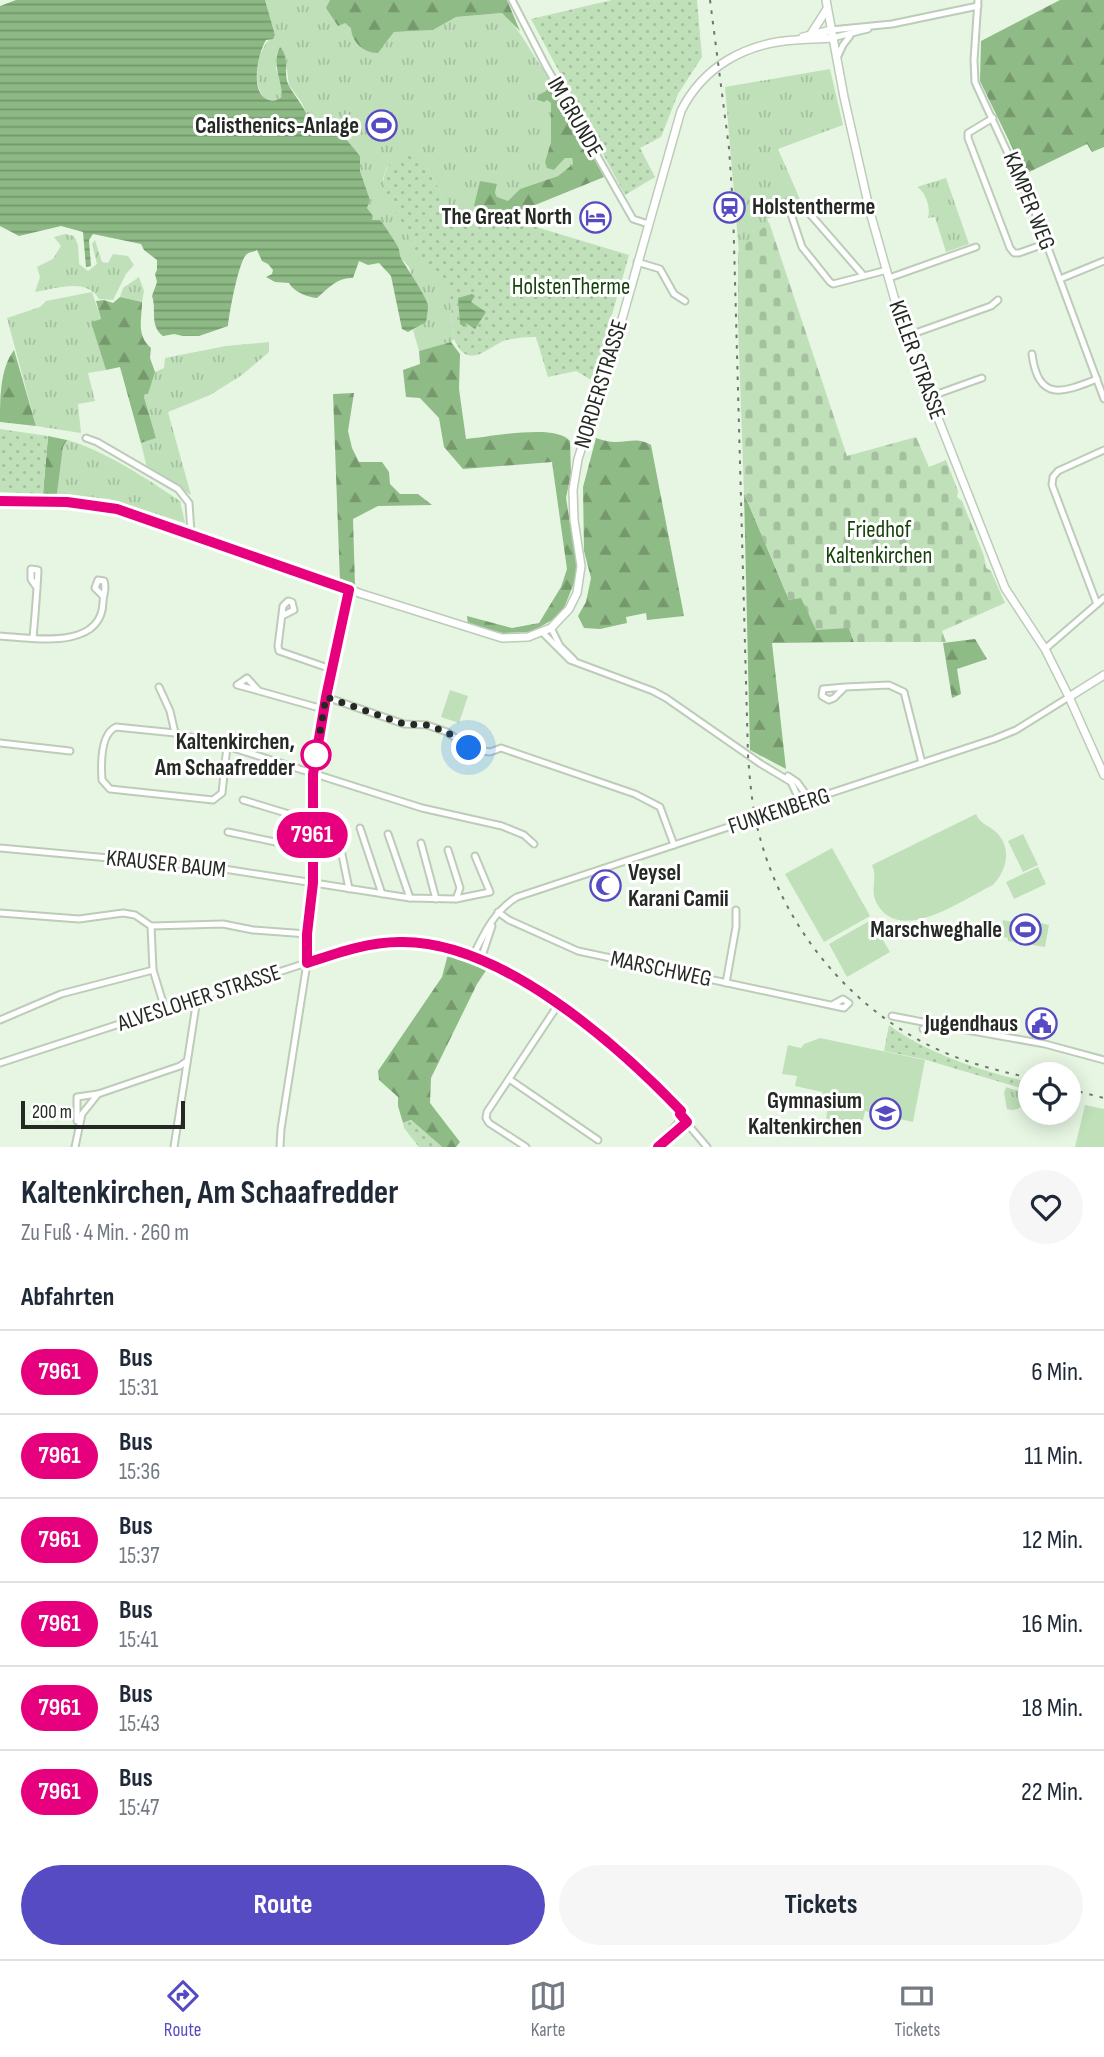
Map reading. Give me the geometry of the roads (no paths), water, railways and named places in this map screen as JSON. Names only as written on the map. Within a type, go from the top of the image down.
[{"type":"main road","name":"KIELER STRASSE","points":[[827,4],[851,132],[888,274],[929,397],[1005,588],[1045,649],[1104,775]]},
{"type":"main road","points":[[811,35],[827,4]]},
{"type":"main road","name":"NORDERSTRASSE","points":[[796,39],[832,34]]},
{"type":"main road","name":"NORDERSTRASSE","points":[[551,628],[569,609],[577,593],[581,566],[573,513],[574,477],[684,105],[697,86],[715,68],[733,57],[757,47],[811,35],[832,34]]},
{"type":"main road","points":[[0,501],[67,502],[122,510],[349,590],[502,638],[528,636],[551,628]]},
{"type":"main road","points":[[1069,697],[1104,675]]},
{"type":"street","name":"IM GRUNDE","points":[[512,0],[549,72],[633,219],[648,225]]},
{"type":"street","name":"NORDERSTRASSE","points":[[832,34],[978,3]]},
{"type":"street","name":"KAMPER WEG","points":[[978,3],[975,82],[1047,243],[1104,400]]},
{"type":"street","name":"NORDERSTRASSE","points":[[832,34],[852,34],[874,26]]},
{"type":"street","points":[[836,60],[842,45],[852,34]]},
{"type":"street","points":[[993,118],[968,133],[1010,248],[1014,253],[1019,253],[1047,243]]},
{"type":"street","points":[[864,276],[810,214],[803,208],[789,208],[802,247],[833,285],[864,276],[888,274],[976,247]]},
{"type":"street","points":[[1059,279],[1104,261]]},
{"type":"street","points":[[638,262],[660,269],[674,294],[685,301]]},
{"type":"street","points":[[907,335],[991,306],[998,300]]},
{"type":"street","points":[[1032,354],[1034,372],[1040,380],[1056,391],[1064,391],[1097,379]]},
{"type":"street","points":[[929,397],[982,378]]},
{"type":"street","points":[[86,438],[178,489],[189,503],[191,533]]},
{"type":"street","points":[[1097,604],[1052,485],[1053,477],[1058,471],[1104,450]]},
{"type":"street","points":[[33,638],[37,588]]},
{"type":"street","points":[[280,1147],[307,963],[307,934],[313,883],[313,774],[323,709],[349,590]]},
{"type":"street","points":[[0,636],[64,639],[82,634],[99,618],[103,610],[103,596]]},
{"type":"street","points":[[1045,649],[1104,598]]},
{"type":"street","points":[[282,616],[279,651],[331,669]]},
{"type":"street","points":[[551,628],[560,646],[579,664]]},
{"type":"street","points":[[542,632],[562,655],[661,695],[791,782],[801,803]]},
{"type":"street","points":[[845,687],[889,685],[904,692],[922,763]]},
{"type":"street","points":[[159,687],[170,711],[175,733]]},
{"type":"street","points":[[259,691],[323,709]]},
{"type":"street","points":[[326,697],[404,724],[427,725],[447,732],[471,749],[491,752],[501,748],[635,794],[660,807],[674,845]]},
{"type":"street","name":"FUNKENBERG","points":[[472,956],[498,912],[517,897],[1016,730],[1069,697]]},
{"type":"street","points":[[227,746],[222,793],[213,800],[110,789],[101,776],[105,737],[111,729],[116,727],[175,733],[227,746],[422,808],[502,826],[524,835],[534,844]]},
{"type":"street","points":[[0,743],[70,751]]},
{"type":"street","points":[[772,770],[797,782],[810,800]]},
{"type":"street","points":[[243,800],[312,821]]},
{"type":"street","points":[[336,825],[349,888]]},
{"type":"street","points":[[360,828],[382,894]]},
{"type":"street","points":[[228,832],[313,850]]},
{"type":"street","points":[[388,834],[410,898]]},
{"type":"street","points":[[421,844],[436,899]]},
{"type":"street","name":"KRAUSER BAUM","points":[[0,848],[218,868],[410,898],[436,899],[456,899],[489,892],[475,856]]},
{"type":"street","points":[[448,850],[460,888],[456,899]]},
{"type":"street","points":[[726,983],[736,927],[736,910]]},
{"type":"street","name":"MARSCHWEG","points":[[498,912],[509,920],[578,951],[832,1005]]},
{"type":"street","points":[[0,913],[79,919],[123,913],[135,915],[151,926],[223,924],[253,930],[307,934]]},
{"type":"street","name":"FUNKENBERG","points":[[481,959],[492,922]]},
{"type":"street","points":[[151,926],[153,970],[165,1009]]},
{"type":"street","name":"ALVESLOHER STRASSE","points":[[0,1063],[362,946],[398,942],[435,945],[481,959],[558,1005],[621,1054],[681,1111],[683,1118],[707,1147]]},
{"type":"street","points":[[0,1020],[61,994],[153,970]]},
{"type":"street","points":[[174,1147],[197,999]]},
{"type":"street","points":[[526,1147],[489,1122],[486,1118],[487,1112],[558,1005]]},
{"type":"street","points":[[892,1016],[1045,1044],[1104,1060]]},
{"type":"street","points":[[923,1029],[933,1024]]},
{"type":"street","points":[[75,1147],[78,1128],[77,1097],[98,1094],[180,1066],[187,1061]]},
{"type":"street","points":[[509,1079],[598,1140]]},
{"type":"street","points":[[78,1128],[86,1106],[98,1094]]},
{"type":"street","points":[[658,1147],[683,1118]]},
{"type":"railway","points":[[710,0],[729,148],[733,208],[748,755],[759,834],[786,904],[828,966],[854,993],[914,1038],[968,1062],[1018,1075]]},
{"type":"railway","points":[[1081,1092],[1104,1098]]},
{"type":"place","name":"Calisthenics-Anlage","points":[[382,126]]},
{"type":"place","name":"Holstentherme","points":[[729,207]]},
{"type":"place","name":"The Great North","points":[[595,217]]},
{"type":"place","name":"Kaltenkirchen, Am Schaafredder","points":[[316,755]]},
{"type":"place","name":"Veysel Karani Camii","points":[[605,886]]},
{"type":"place","name":"Marschweghalle","points":[[1025,930]]},
{"type":"place","name":"Jugendhaus","points":[[1041,1024]]},
{"type":"place","name":"Gymnasium Kaltenkirchen","points":[[885,1114]]},
{"type":"park label","name":"HolstenTherme","points":[[571,287]]},
{"type":"park label","name":"Friedhof Kaltenkirchen","points":[[879,543]]}]
